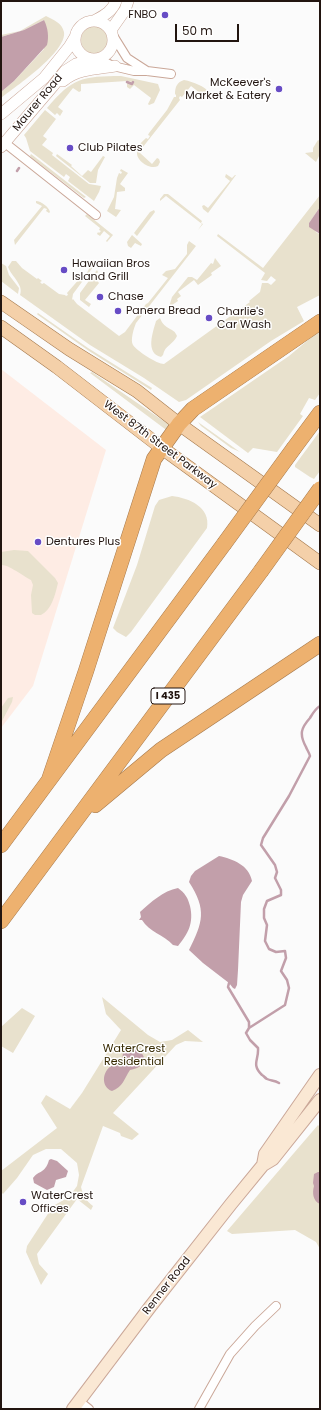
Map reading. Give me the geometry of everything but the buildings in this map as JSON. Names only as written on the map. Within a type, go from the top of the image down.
[{"type":"highway","points":[[49,780],[154,459],[179,424],[193,409],[320,322]]},
{"type":"highway","points":[[1,845],[320,413]]},
{"type":"highway","name":"I 435","points":[[1,921],[261,571],[320,489]]},
{"type":"highway","points":[[75,822],[161,750],[320,644]]},
{"type":"main road","points":[[1,302],[69,349],[136,391],[179,424],[320,525]]},
{"type":"main road","name":"West 87th Street Parkway","points":[[1,326],[162,448],[320,563]]},
{"type":"main road","name":"Renner Road","points":[[76,1405],[150,1307],[263,1164],[265,1154],[320,1075]]},
{"type":"main road","name":"Renner Road","points":[[263,1164],[273,1160],[320,1100]]},
{"type":"street","name":"Maurer Road","points":[[1,114],[39,83],[65,52],[75,37],[78,29],[82,25],[86,22],[94,21],[106,14],[112,9],[116,1]]},
{"type":"street","points":[[98,60],[105,57],[112,48],[112,34],[125,10],[128,1]]},
{"type":"street","points":[[94,21],[104,23],[127,58],[147,71]]},
{"type":"street","points":[[75,37],[77,49],[80,54],[85,57],[134,71],[171,74]]},
{"type":"street","name":"Maurer Road","points":[[2,142],[65,71],[76,64],[98,60]]},
{"type":"street","points":[[53,86],[58,85],[68,77],[79,72],[115,66]]},
{"type":"street","name":"Maurer Road","points":[[1,124],[3,119],[36,91],[39,83]]},
{"type":"street","points":[[2,142],[96,215]]},
{"type":"street","points":[[199,1409],[230,1354],[255,1326],[276,1306]]},
{"type":"street","points":[[76,1405],[89,1409]]},
{"type":"shaded area","points":[[44,20],[48,32],[47,45],[14,81],[1,92],[1,37],[24,30]]},
{"type":"shaded area","points":[[320,207],[320,234],[309,227],[309,223]]},
{"type":"shaded area","points":[[1,369],[106,450],[33,686],[1,728]]},
{"type":"shaded area","points":[[219,856],[235,861],[244,867],[248,871],[252,881],[243,895],[241,902],[237,985],[235,989],[189,950],[200,924],[201,908],[199,900],[189,882],[195,871]]},
{"type":"shaded area","points":[[178,888],[184,894],[190,906],[191,923],[185,937],[178,946],[173,945],[149,928],[142,920],[139,920],[141,917],[140,912],[153,901],[162,894]]},
{"type":"shaded area","points":[[130,1048],[142,1053],[144,1056],[143,1063],[141,1066],[130,1070],[121,1085],[112,1091],[108,1089],[104,1083],[104,1075],[111,1066],[121,1063],[123,1053]]},
{"type":"shaded area","points":[[51,1159],[57,1161],[68,1171],[66,1177],[56,1180],[54,1187],[47,1190],[34,1183],[33,1178],[46,1168],[49,1160]]},
{"type":"shaded area","points":[[320,1172],[320,1204],[314,1199],[313,1194],[314,1174]]},
{"type":"green space","points":[[46,16],[61,26],[64,32],[63,40],[49,59],[28,78],[1,98],[1,92],[14,81],[44,49],[44,20],[24,30],[1,37],[1,35],[20,31]]},
{"type":"green space","points":[[95,26],[105,30],[109,40],[105,50],[95,54],[85,50],[81,40],[85,30]]},
{"type":"green space","points":[[121,76],[158,84],[160,90],[154,103],[149,105],[148,104],[151,98],[134,85],[130,89],[127,87],[127,83],[132,85],[134,82],[127,81],[81,84],[81,91],[79,92],[73,88],[58,107],[63,111],[60,116],[57,113],[55,115],[47,108],[64,90],[79,81],[87,78]]},
{"type":"green space","points":[[184,80],[205,88],[210,93],[205,97],[191,86],[182,97],[180,96],[180,100],[139,152],[152,164],[157,158],[159,159],[160,162],[158,166],[148,166],[139,159],[137,155],[138,148],[146,138],[148,139],[150,136],[148,135],[149,133],[167,110],[174,97],[176,97],[175,91],[177,85]]},
{"type":"green space","points":[[45,110],[56,119],[43,136],[47,139],[42,145],[53,153],[52,155],[89,184],[101,186],[94,201],[68,181],[70,177],[66,174],[64,177],[30,151],[24,135]]},
{"type":"green space","points":[[318,140],[320,141],[320,154],[316,162],[305,153],[313,152],[313,148]]},
{"type":"green space","points":[[31,154],[86,197],[84,198],[33,159],[30,156]]},
{"type":"green space","points":[[57,154],[72,165],[71,166],[82,176],[88,170],[91,172],[103,156],[105,157],[98,170],[96,183],[90,183],[56,156]]},
{"type":"green space","points":[[121,169],[128,173],[120,184],[125,188],[125,191],[117,192],[115,209],[121,210],[116,217],[107,211],[114,197],[117,178],[119,173],[121,174],[122,172],[120,171]]},
{"type":"green space","points":[[226,174],[232,178],[236,175],[208,213],[202,206],[204,205],[208,208],[230,181],[225,177]]},
{"type":"green space","points":[[164,194],[168,194],[202,221],[201,223],[203,224],[198,230],[202,224],[166,196],[160,201]]},
{"type":"green space","points":[[320,195],[320,207],[309,223],[317,233],[320,234],[320,295],[297,307],[304,321],[271,341],[186,400],[179,402],[144,378],[90,345],[20,295],[21,291],[19,284],[8,267],[12,261],[16,261],[22,268],[42,281],[40,282],[42,284],[44,283],[59,294],[66,296],[81,277],[88,271],[93,260],[96,260],[96,263],[73,294],[72,300],[73,299],[77,304],[119,336],[125,332],[168,278],[162,275],[166,271],[175,269],[187,254],[187,245],[189,241],[196,246],[136,323],[133,334],[132,343],[135,348],[152,360],[164,364],[250,302],[249,301],[260,292],[262,283],[268,283],[271,285],[276,280],[271,276],[267,281],[261,280],[265,273],[217,236],[218,234],[263,268]]},
{"type":"green space","points":[[36,201],[48,208],[50,212],[49,213],[46,211],[47,209],[44,208],[15,245],[14,240],[42,206],[36,203]]},
{"type":"green space","points":[[154,210],[155,212],[137,236],[134,233],[150,212]]},
{"type":"green space","points":[[87,214],[113,235],[107,242],[106,241],[110,236],[104,231],[100,236],[97,234],[101,231],[99,230],[100,228],[85,216]]},
{"type":"green space","points":[[132,235],[142,244],[141,246],[135,243],[131,248],[128,246],[127,242]]},
{"type":"green space","points":[[215,258],[221,266],[211,273],[212,275],[198,285],[194,280],[178,292],[181,296],[177,299],[178,301],[169,307],[172,297],[188,277],[192,277],[197,280],[211,263],[213,264]]},
{"type":"green space","points":[[1,263],[6,266],[9,275],[19,288],[18,294],[1,281]]},
{"type":"green space","points":[[97,270],[98,272],[94,277],[99,283],[85,300],[91,304],[89,307],[80,300],[80,293]]},
{"type":"green space","points":[[38,313],[88,348],[152,388],[151,390],[89,351],[38,315]]},
{"type":"green space","points":[[160,318],[164,325],[174,331],[177,336],[165,349],[161,357],[156,355],[153,351],[151,342],[156,321]]},
{"type":"green space","points":[[320,330],[320,393],[315,400],[309,398],[300,414],[303,416],[277,452],[253,448],[248,453],[200,417],[289,356]]},
{"type":"green space","points":[[92,372],[171,426],[169,432],[90,373]]},
{"type":"green space","points":[[198,422],[240,452],[231,448],[201,426]]},
{"type":"green space","points":[[320,431],[320,471],[314,479],[295,467],[295,465]]},
{"type":"green space","points":[[172,496],[192,501],[202,509],[206,514],[207,528],[126,637],[113,628],[137,565],[155,506],[159,500]]},
{"type":"green space","points":[[14,550],[28,551],[55,578],[58,583],[54,597],[48,609],[41,615],[35,615],[32,613],[31,595],[33,585],[31,580],[11,568],[1,565],[1,552]]},
{"type":"green space","points":[[13,697],[1,723],[1,708],[8,698]]},
{"type":"green space","name":"WaterCrest Residential","points":[[102,997],[148,1035],[160,1042],[172,1040],[188,1030],[203,1042],[185,1041],[176,1045],[113,1113],[139,1134],[132,1140],[103,1126],[81,1187],[85,1198],[93,1206],[91,1210],[77,1199],[37,1254],[39,1264],[48,1274],[41,1285],[26,1252],[27,1246],[53,1206],[69,1197],[77,1186],[79,1175],[77,1163],[61,1149],[46,1149],[33,1155],[17,1178],[3,1194],[1,1192],[1,1171],[57,1128],[41,1103],[46,1095],[70,1109],[82,1093],[121,1030],[106,1014]]},
{"type":"green space","points":[[22,1008],[35,1016],[13,1053],[1,1046],[1,1027]]},
{"type":"green space","points":[[318,1125],[320,1127],[320,1249],[316,1242],[295,1230],[232,1234],[227,1231]]},
{"type":"waterway","points":[[127,82],[132,84],[133,82]]},
{"type":"waterway","points":[[249,1028],[285,1005],[289,988],[287,980],[281,971],[286,958],[285,951],[276,952],[269,949],[265,941],[267,925],[264,918],[264,909],[267,901],[281,895],[281,890],[275,878],[277,872],[275,865],[261,845],[263,838],[289,796],[310,756],[302,738],[302,731],[314,711],[320,706]]},
{"type":"waterway","points":[[229,983],[228,987],[249,1022],[249,1028],[246,1033],[250,1040],[258,1048],[256,1062],[257,1068],[266,1079],[279,1083]]},
{"type":"place","name":"FNBO","points":[[165,15]]},
{"type":"place","name":"McKeever's Market & Eatery","points":[[279,89]]},
{"type":"place","name":"Club Pilates","points":[[70,148]]},
{"type":"place","name":"Hawaiian Bros Island Grill","points":[[64,270]]},
{"type":"place","name":"Chase","points":[[100,297]]},
{"type":"place","name":"Panera Bread","points":[[118,311]]},
{"type":"place","name":"Charlie's Car Wash","points":[[209,318]]},
{"type":"place","name":"Dentures Plus","points":[[38,542]]},
{"type":"place","name":"WaterCrest Offices","points":[[23,1202]]}]
